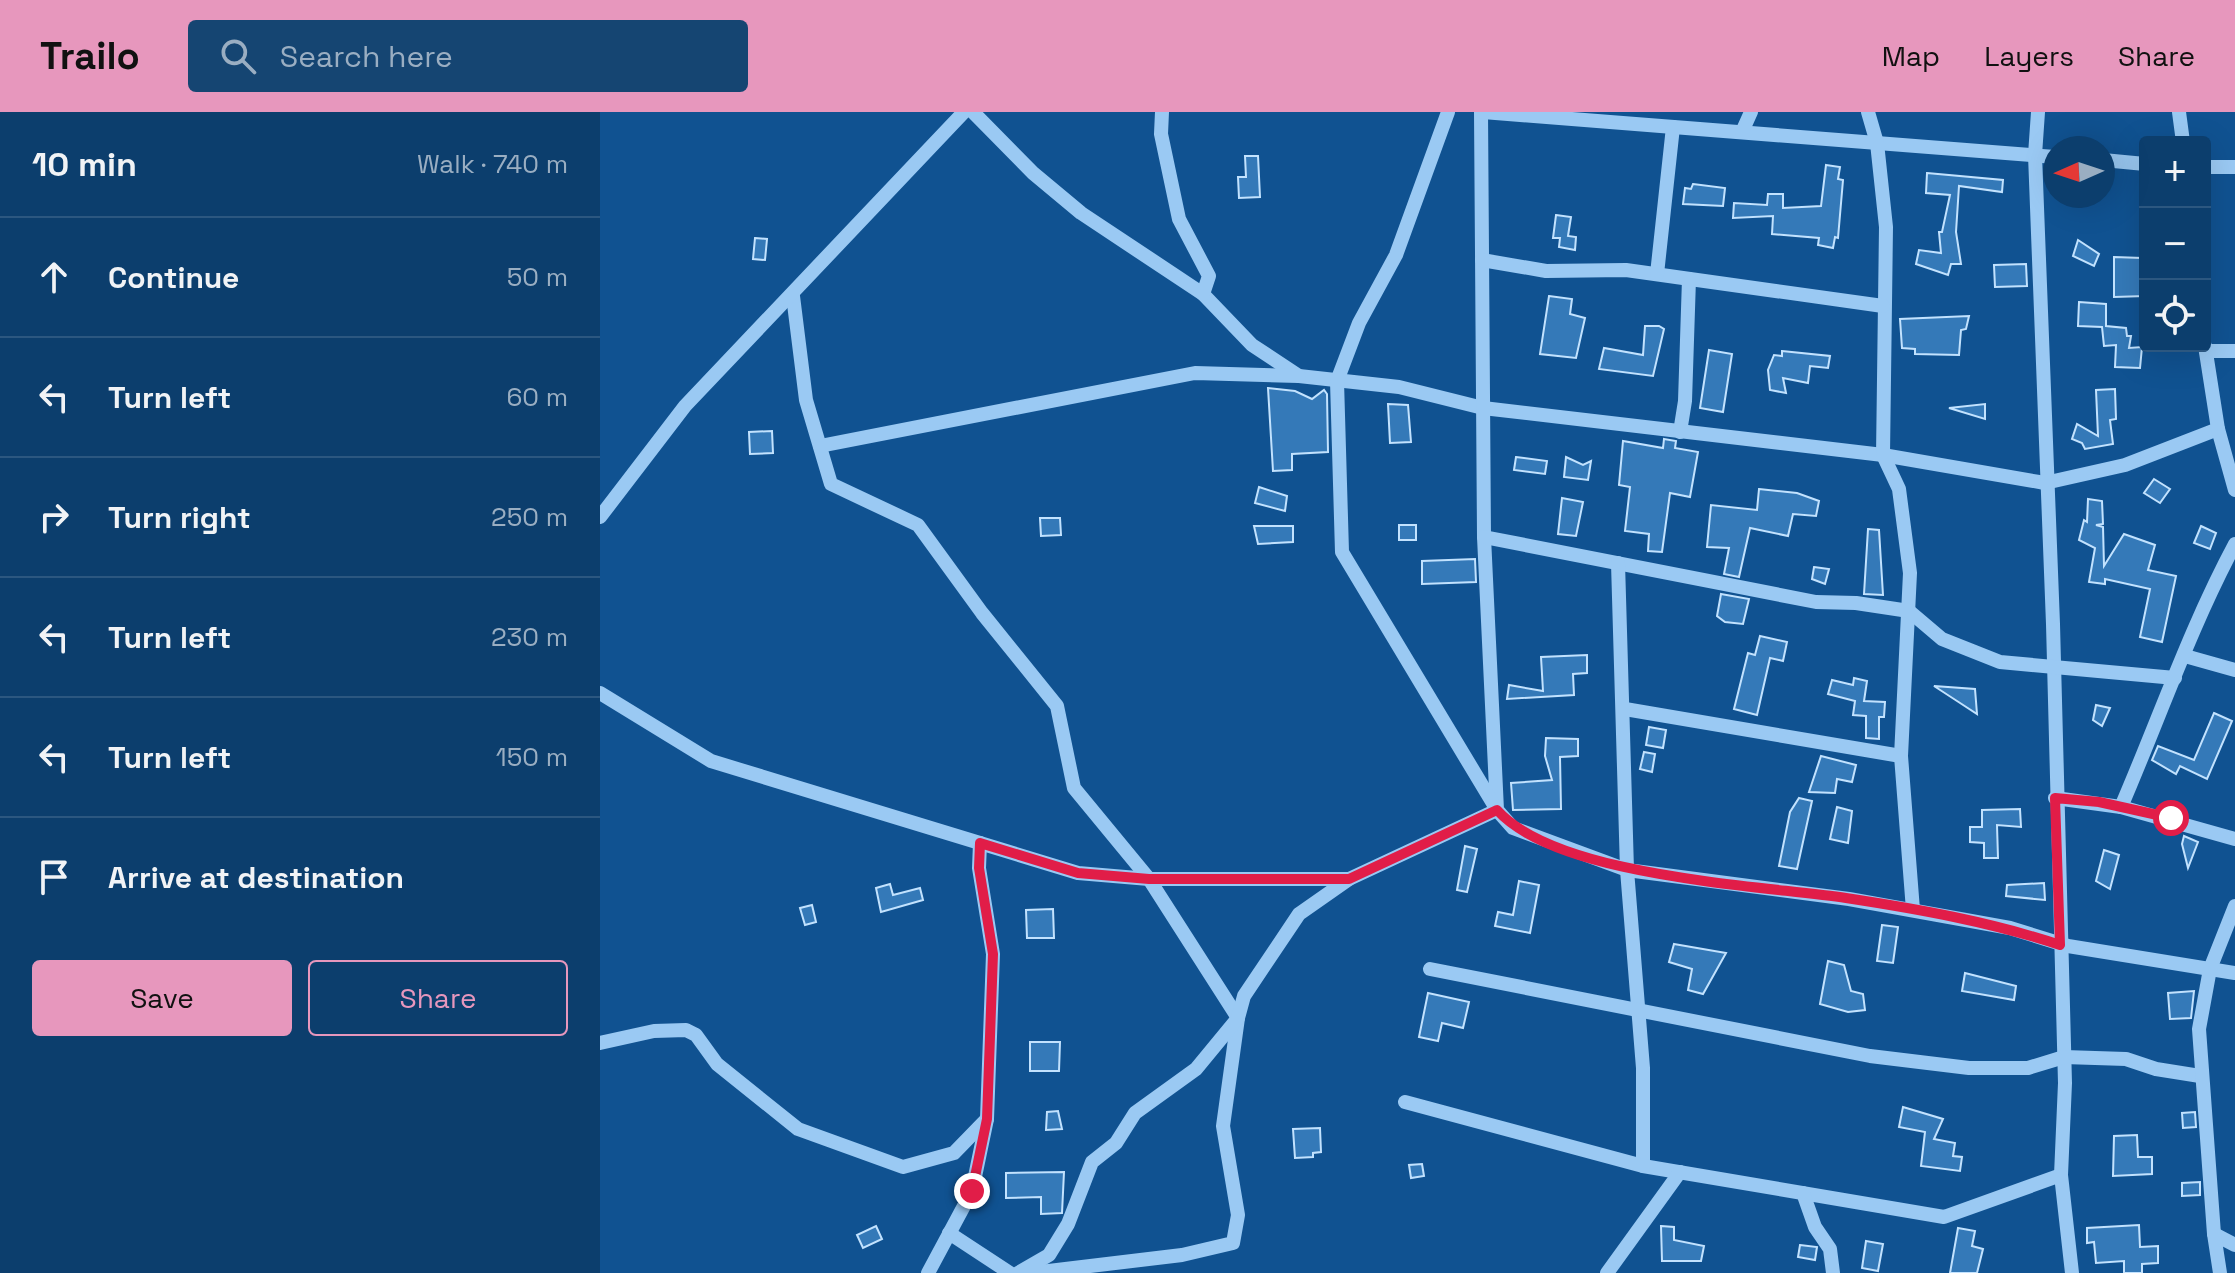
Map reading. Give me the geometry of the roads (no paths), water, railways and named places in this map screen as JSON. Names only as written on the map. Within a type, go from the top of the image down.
[{"type":"street","points":[[600,517],[685,406],[793,296],[964,112]]},
{"type":"street","points":[[973,112],[1033,173],[1081,213],[1203,294],[1252,345],[1299,376]]},
{"type":"street","points":[[1162,112],[1161,134],[1179,219],[1209,276],[1203,294]]},
{"type":"street","points":[[1448,112],[1396,255],[1359,323],[1337,381],[1342,552],[1497,810],[1513,828],[1627,870],[1913,910],[2010,928],[2060,945],[2235,973]]},
{"type":"street","points":[[1497,810],[1484,537],[1482,112],[2043,156]]},
{"type":"street","points":[[1742,132],[1751,112]]},
{"type":"street","points":[[1868,112],[1877,143],[1886,227],[1883,455],[1899,489],[1910,573],[1901,756],[1913,910]]},
{"type":"street","points":[[2038,112],[2035,155],[2064,1057],[2061,1175],[2072,1273]]},
{"type":"street","points":[[2180,118],[2192,112]]},
{"type":"street","points":[[1657,274],[1673,127]]},
{"type":"street","points":[[2115,161],[2139,163]]},
{"type":"street","points":[[2211,167],[2235,167]]},
{"type":"street","points":[[1482,260],[1546,271],[1626,270],[1883,306]]},
{"type":"street","points":[[1680,432],[1685,401],[1689,279]]},
{"type":"street","points":[[793,296],[806,400],[831,484],[918,525],[982,613],[1057,706],[1074,788],[1149,879],[1238,1018]]},
{"type":"street","points":[[2211,349],[2235,351]]},
{"type":"street","points":[[2205,352],[2218,429],[2235,490]]},
{"type":"street","points":[[820,446],[1195,373],[1299,376],[1399,387],[1483,408],[1883,455],[2045,483],[2125,465],[2218,429]]},
{"type":"street","points":[[1484,537],[1816,602],[1856,603],[1909,611],[1942,639],[2000,662],[2175,678]]},
{"type":"street","points":[[2121,807],[2185,656],[2197,619],[2235,544]]},
{"type":"street","points":[[1618,563],[1625,709],[1627,870],[1643,1068],[1643,1166]]},
{"type":"street","points":[[2185,656],[2235,670]]},
{"type":"street","points":[[600,693],[711,761],[1078,873],[1149,879],[1349,879]]},
{"type":"street","points":[[1625,709],[1901,756]]},
{"type":"street","points":[[2055,798],[2121,807],[2235,839]]},
{"type":"street","points":[[1032,1273],[1182,1255],[1233,1243],[1238,1215],[1223,1126],[1238,1018],[1244,996],[1299,914],[1349,879],[1497,810]]},
{"type":"street","points":[[928,1273],[972,1191],[987,1119],[993,954],[979,868],[980,843]]},
{"type":"street","points":[[2220,1273],[2200,1076],[2199,1029],[2210,969],[2235,906]]},
{"type":"street","points":[[1430,969],[1870,1056],[1969,1068],[2028,1068],[2064,1057],[2126,1059],[2156,1069],[2200,1076]]},
{"type":"street","points":[[1018,1273],[1049,1255],[1068,1224],[1092,1162],[1116,1143],[1135,1113],[1196,1069],[1238,1018]]},
{"type":"street","points":[[600,1043],[654,1031],[686,1030],[696,1035],[717,1064],[798,1129],[903,1167],[954,1153],[987,1119]]},
{"type":"street","points":[[1405,1102],[1643,1166],[1944,1217],[2061,1175]]},
{"type":"street","points":[[1607,1273],[1680,1172]]},
{"type":"street","points":[[1803,1193],[1815,1227],[1830,1249],[1833,1273]]},
{"type":"street","points":[[949,1233],[1010,1273]]},
{"type":"street","points":[[2214,1234],[2235,1245]]}]
